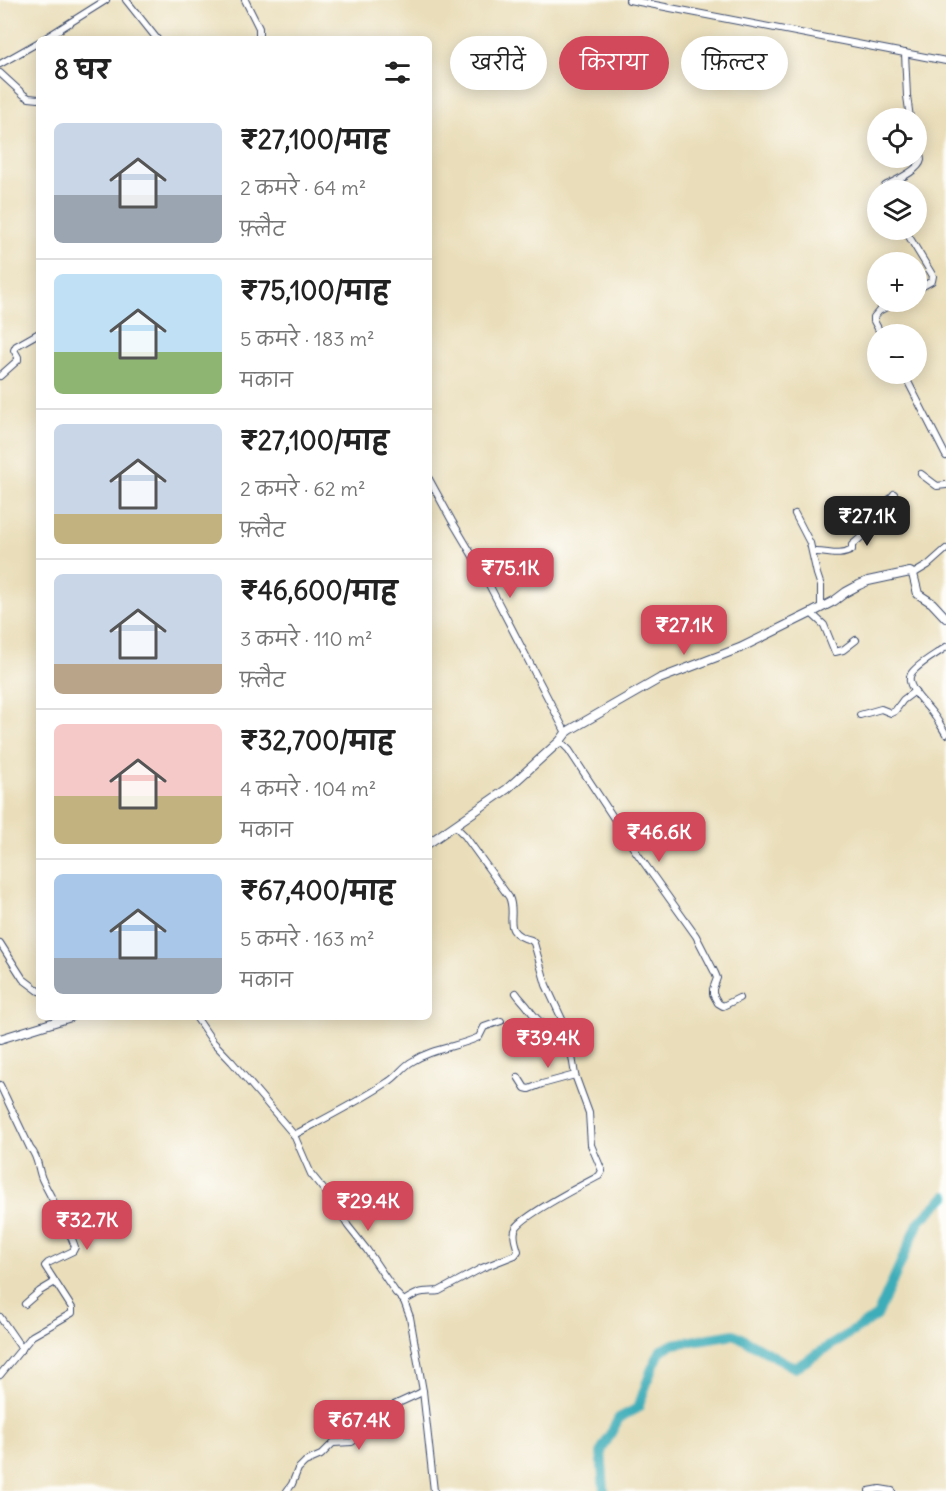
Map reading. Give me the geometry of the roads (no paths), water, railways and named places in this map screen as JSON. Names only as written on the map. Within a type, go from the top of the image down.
[{"type":"street","points":[[49,36],[106,0]]},
{"type":"street","points":[[126,0],[155,36]]},
{"type":"street","points":[[245,0],[259,28],[259,36]]},
{"type":"street","points":[[629,0],[905,58],[946,61]]},
{"type":"street","points":[[0,64],[36,44]]},
{"type":"street","points":[[905,58],[908,108]]},
{"type":"street","points":[[0,73],[24,95],[36,99]]},
{"type":"street","points":[[896,180],[916,168]]},
{"type":"street","points":[[927,266],[933,276],[932,281],[927,284]]},
{"type":"street","points":[[0,376],[18,360],[14,350],[16,346],[36,335]]},
{"type":"street","points":[[909,384],[946,456]]},
{"type":"street","points":[[921,474],[937,486],[946,485]]},
{"type":"street","points":[[432,485],[484,575],[566,733]]},
{"type":"street","points":[[813,552],[824,551],[840,554],[852,550],[852,545],[887,515],[889,511],[887,503],[894,494]]},
{"type":"street","points":[[795,514],[813,552],[821,586],[821,607]]},
{"type":"street","points":[[913,574],[928,565],[946,549]]},
{"type":"street","points":[[432,841],[507,789],[566,733],[659,679],[740,648],[834,601],[868,581],[907,572],[913,574]]},
{"type":"street","points":[[913,574],[918,594],[932,603],[946,618]]},
{"type":"street","points":[[811,613],[824,625],[835,652],[843,650],[856,640]]},
{"type":"street","points":[[946,647],[916,668],[910,680],[915,691],[946,734]]},
{"type":"street","points":[[860,715],[881,709],[891,713],[896,711],[903,700],[915,691]]},
{"type":"street","points":[[560,741],[576,759],[634,849],[696,936],[715,973],[716,981],[713,988],[716,1000],[723,1006],[739,998]]},
{"type":"street","points":[[404,1302],[422,1292],[440,1291],[482,1268],[515,1255],[518,1251],[514,1235],[518,1226],[534,1213],[602,1173],[591,1144],[589,1109],[575,1075],[565,1025],[546,985],[534,943],[522,938],[512,927],[512,904],[509,897],[465,836],[455,826]]},
{"type":"street","points":[[0,943],[23,979],[36,989]]},
{"type":"street","points":[[516,993],[532,1015],[546,1026],[562,1029],[565,1025]]},
{"type":"street","points":[[0,1039],[55,1020]]},
{"type":"street","points":[[198,1020],[213,1042],[294,1135],[311,1174],[333,1201],[348,1226],[404,1302],[410,1317],[423,1391],[434,1491]]},
{"type":"street","points":[[294,1135],[388,1083],[413,1060],[425,1054],[474,1040],[480,1036],[483,1028],[501,1021]]},
{"type":"street","points":[[518,1077],[525,1088],[529,1089],[575,1075]]},
{"type":"street","points":[[0,1085],[35,1154],[41,1177],[75,1247],[73,1251],[46,1264],[45,1267],[72,1308],[72,1313],[35,1334],[0,1375]]},
{"type":"street","points":[[25,1304],[55,1282]]},
{"type":"street","points":[[0,1317],[22,1349]]},
{"type":"street","points":[[287,1491],[298,1469],[305,1462],[321,1455],[333,1443],[352,1442],[365,1425],[394,1405],[423,1391]]},
{"type":"street","points":[[869,1491],[880,1489],[892,1491]]},
{"type":"waterway","points":[[604,1491],[601,1451],[619,1418],[638,1408],[661,1350],[674,1344],[734,1334],[795,1368],[877,1316],[919,1222],[946,1196]]}]
